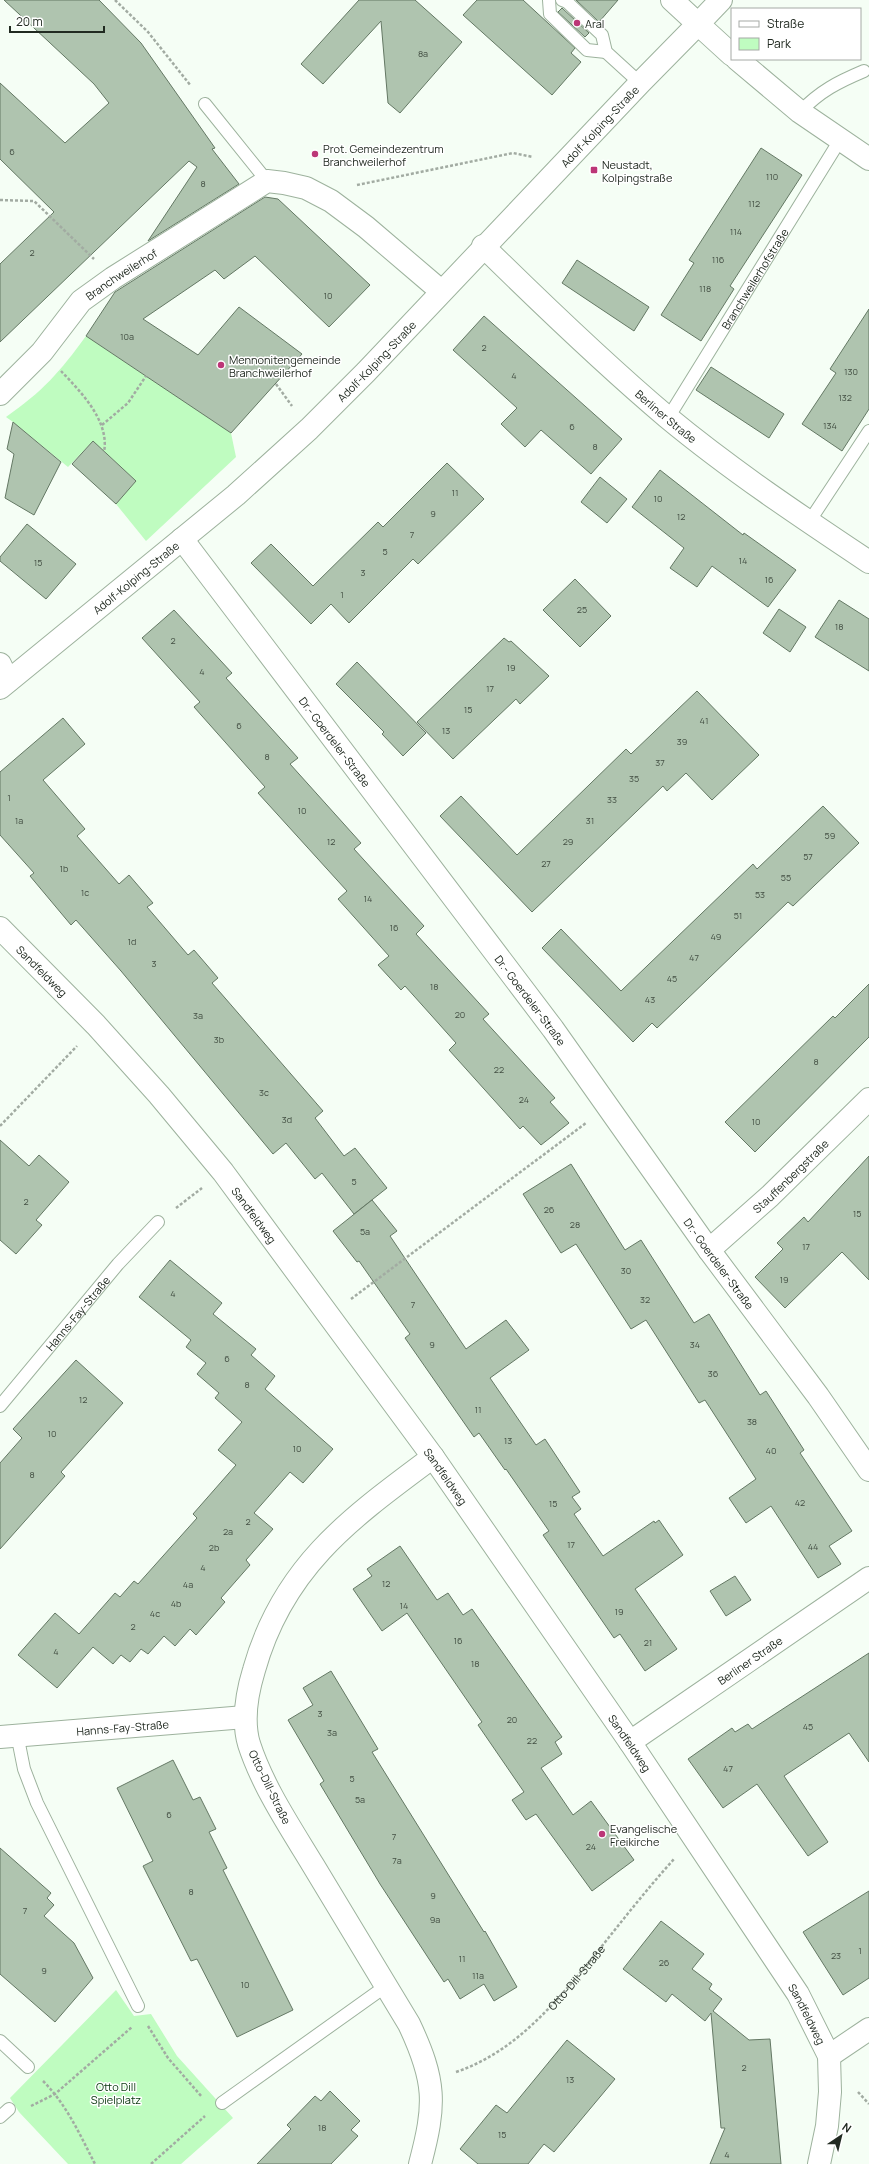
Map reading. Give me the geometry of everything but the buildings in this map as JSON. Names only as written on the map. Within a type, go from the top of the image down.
[{"type":"street","points":[[672,0],[731,54]]},
{"type":"street","name":"Adolf-Kolping-Straße","points":[[3,678],[182,539],[236,495],[309,429],[721,0]]},
{"type":"street","points":[[738,60],[800,112],[869,159]]},
{"type":"street","points":[[267,182],[284,183],[306,188],[331,201],[366,227],[441,291]]},
{"type":"street","name":"Branchweilerhof","points":[[0,394],[42,352],[81,301],[113,278],[267,182]]},
{"type":"street","name":"Berliner Straße","points":[[484,246],[574,335],[668,418],[736,471],[869,562]]},
{"type":"street","name":"Dr.- Goerdeler-Straße","points":[[182,539],[553,1029],[709,1250],[818,1396],[869,1470]]},
{"type":"street","name":"Sandfeldweg","points":[[3,933],[96,1025],[159,1095],[223,1172],[329,1315],[433,1457],[630,1742],[798,1994],[829,2056]]},
{"type":"street","name":"Stauffenbergstraße","points":[[709,1250],[770,1196],[869,1099]]},
{"type":"street","name":"Otto-Dill-Straße","points":[[420,2164],[432,2105],[430,2081],[422,2052],[409,2024],[285,1819],[262,1775],[249,1743],[245,1717],[252,1679],[262,1641],[288,1590],[310,1562],[361,1513],[433,1457]]},
{"type":"street","name":"Berliner Straße","points":[[630,1742],[869,1578]]},
{"type":"street","name":"Hanns-Fay-Straße","points":[[9,1735],[245,1717]]},
{"type":"street","points":[[819,2164],[827,2126],[830,2092],[829,2056],[869,2029]]},
{"type":"lane","points":[[549,0],[550,14],[587,50],[606,52]]},
{"type":"lane","points":[[562,0],[568,2],[602,35],[606,52],[640,83]]},
{"type":"lane","points":[[800,112],[813,99],[833,84],[864,71]]},
{"type":"lane","points":[[205,104],[267,182]]},
{"type":"lane","name":"Branchweilerhofstraße","points":[[668,418],[840,140]]},
{"type":"lane","points":[[809,522],[869,431]]},
{"type":"lane","name":"Hanns-Fay-Straße","points":[[0,1406],[118,1264],[158,1222]]},
{"type":"lane","points":[[9,1735],[37,1803],[138,2006]]},
{"type":"lane","points":[[217,2106],[386,1986]]},
{"type":"lane","points":[[0,2041],[28,2067]]},
{"type":"path","points":[[115,0],[148,32],[205,104]]},
{"type":"path","points":[[331,201],[355,186],[512,153],[564,162]]},
{"type":"path","points":[[0,200],[34,201],[113,278]]},
{"type":"path","points":[[42,352],[77,388],[102,425],[106,444],[104,452]]},
{"type":"path","points":[[102,425],[128,403],[146,376]]},
{"type":"path","points":[[0,1126],[96,1025]]},
{"type":"path","points":[[329,1315],[608,1106]]},
{"type":"path","points":[[158,1222],[223,1172]]},
{"type":"path","name":"Otto-Dill-Straße","points":[[430,2081],[469,2068],[498,2052],[523,2035],[551,2008],[669,1865],[695,1840]]},
{"type":"path","points":[[138,2006],[144,2020],[168,2058],[217,2106],[151,2164]]},
{"type":"path","points":[[4,2113],[31,2106],[55,2094],[135,2024],[144,2020]]},
{"type":"path","points":[[28,2067],[55,2094],[71,2117],[95,2164]]},
{"type":"green space","points":[[86,336],[231,433],[236,457],[146,541],[116,504],[136,481],[93,441],[68,467],[6,417],[30,399],[50,381]]},
{"type":"green space","name":"Otto Dill Spielplatz","points":[[116,1990],[134,2016],[151,2014],[177,2056],[233,2118],[181,2164],[68,2164],[19,2112],[10,2098]]},
{"type":"place","name":"Aral","points":[[577,23]]},
{"type":"place","name":"Prot. Gemeindezentrum Branchweilerhof","points":[[315,154]]},
{"type":"place","name":"Neustadt, Kolpingstraße","points":[[594,170]]},
{"type":"place","name":"Mennonitengemeinde Branchweilerhof","points":[[221,365]]},
{"type":"place","name":"Evangelische Freikirche","points":[[602,1834]]}]
